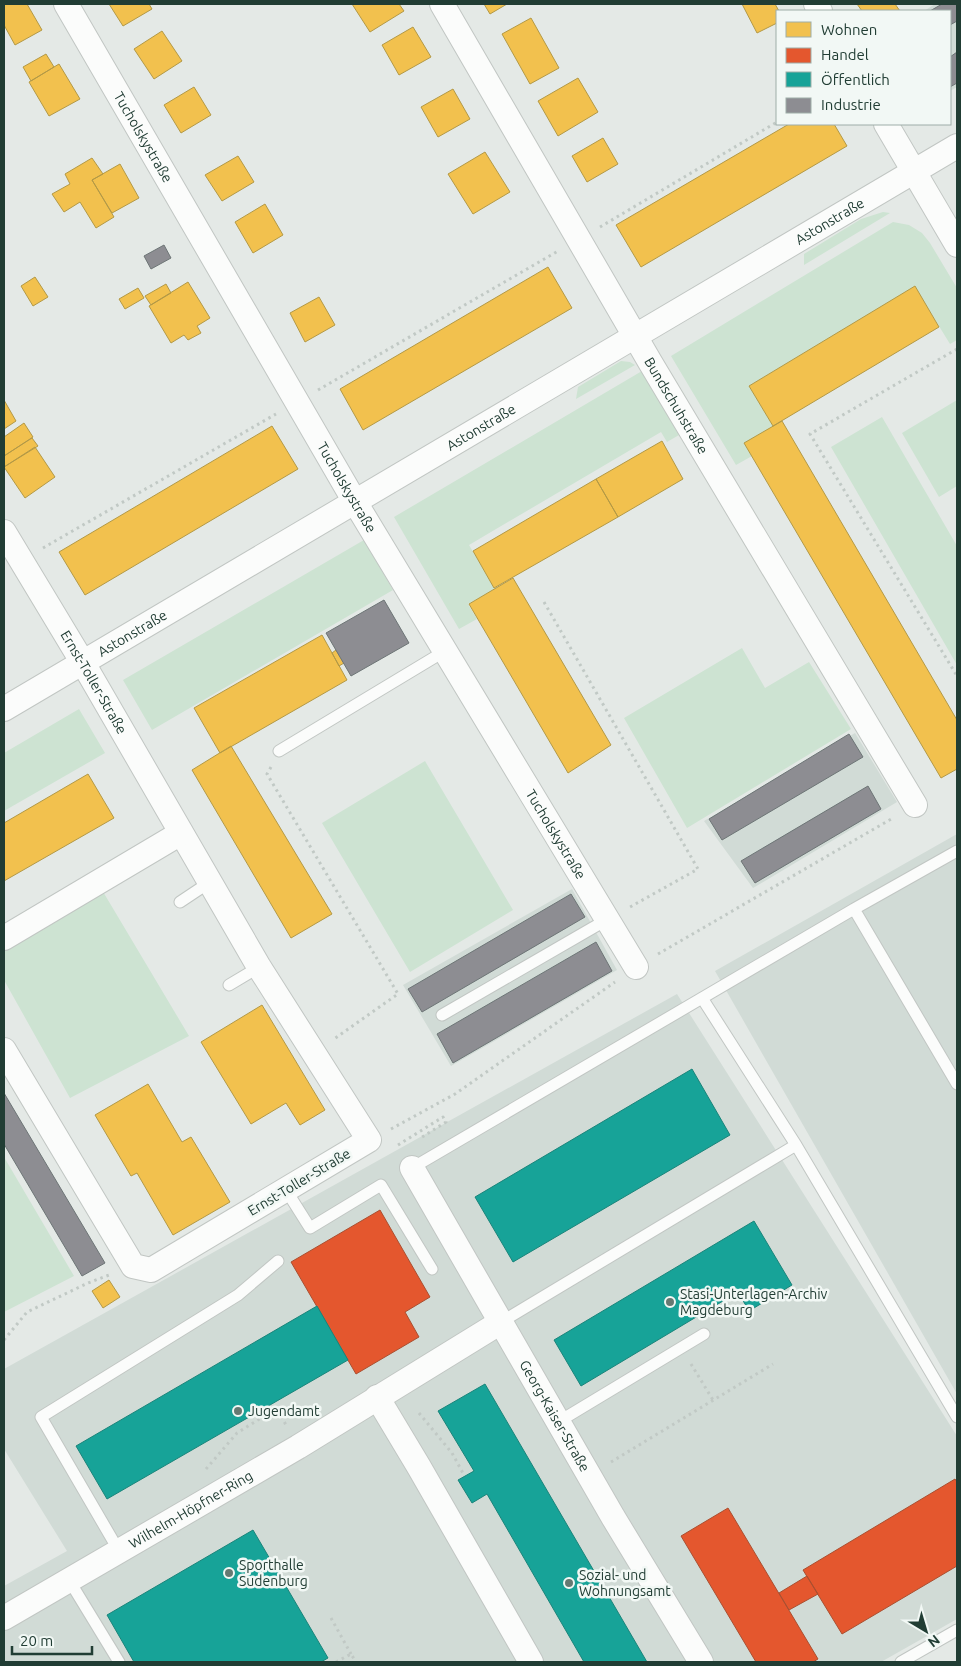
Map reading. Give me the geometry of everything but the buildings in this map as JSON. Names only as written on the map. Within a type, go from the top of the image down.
[{"type":"street","name":"Tucholskystraße","points":[[66,4],[355,502],[636,967]]},
{"type":"street","name":"Bundschuhstraße","points":[[442,4],[634,337],[915,805]]},
{"type":"street","points":[[887,125],[957,245]]},
{"type":"street","name":"Astonstraße","points":[[4,710],[957,146]]},
{"type":"street","name":"Ernst-Toller-Straße","points":[[4,532],[83,663],[259,967],[369,1140],[151,1270],[133,1266],[4,1050]]},
{"type":"street","points":[[4,938],[181,832]]},
{"type":"street","name":"Georg-Kaiser-Straße","points":[[412,1168],[589,1475],[701,1662]]},
{"type":"street","name":"Wilhelm-Höpfner-Ring","points":[[4,1618],[298,1447],[501,1322]]},
{"type":"street","points":[[377,1397],[531,1662]]},
{"type":"lane","points":[[279,751],[446,651]]},
{"type":"lane","points":[[412,1168],[854,909],[957,851]]},
{"type":"lane","points":[[180,902],[210,882]]},
{"type":"lane","points":[[854,909],[957,1084]]},
{"type":"lane","points":[[442,1015],[608,919]]},
{"type":"lane","points":[[229,985],[259,967]]},
{"type":"lane","points":[[702,998],[796,1145],[957,1417]]},
{"type":"lane","points":[[501,1322],[796,1145]]},
{"type":"lane","points":[[286,1190],[310,1228],[381,1185],[432,1269]]},
{"type":"lane","points":[[119,1551],[41,1417],[238,1295],[278,1261]]},
{"type":"lane","points":[[558,1422],[704,1334]]},
{"type":"lane","points":[[69,1580],[119,1662]]},
{"type":"lane","points":[[900,1662],[957,1630]]},
{"type":"path","points":[[612,220],[776,123]]},
{"type":"path","points":[[335,380],[546,258]]},
{"type":"path","points":[[957,349],[810,434],[957,676]]},
{"type":"path","points":[[54,542],[268,418]]},
{"type":"path","points":[[544,602],[698,869],[608,919]]},
{"type":"path","points":[[279,751],[267,774],[398,994],[314,1053]]},
{"type":"path","points":[[392,1149],[443,1117],[446,1122],[416,1141]]},
{"type":"path","points":[[4,1340],[27,1312],[88,1283]]},
{"type":"path","points":[[688,1360],[713,1400]]},
{"type":"path","points":[[589,1475],[773,1364]]},
{"type":"path","points":[[206,1469],[237,1433],[277,1408]]},
{"type":"path","points":[[331,1618],[356,1662]]},
{"type":"path","points":[[336,1662],[351,1654]]},
{"type":"shaded area","points":[[935,4],[957,4],[957,87],[951,90],[951,10],[926,10]]},
{"type":"shaded area","points":[[855,733],[897,802],[753,888],[704,821]]},
{"type":"shaded area","points":[[957,834],[957,1394],[715,971]]},
{"type":"shaded area","points":[[572,889],[617,970],[451,1066],[403,985]]},
{"type":"shaded area","points":[[677,994],[957,1436],[957,1619],[881,1662],[4,1662],[4,1586],[67,1551],[4,1449],[4,1369]]},
{"type":"green space","points":[[883,212],[890,213],[804,265],[804,254],[861,219]]},
{"type":"green space","points":[[893,222],[909,225],[922,233],[957,288],[957,340],[950,344],[915,287],[749,386],[773,426],[752,456],[736,465],[671,356]]},
{"type":"green space","points":[[621,361],[630,362],[635,365],[576,399],[578,387]]},
{"type":"green space","points":[[642,371],[679,435],[667,442],[661,432],[469,545],[495,589],[468,604],[477,619],[459,629],[394,517]]},
{"type":"green space","points":[[957,400],[957,486],[939,497],[902,433]]},
{"type":"green space","points":[[882,417],[957,546],[957,665],[831,447]]},
{"type":"green space","points":[[364,540],[393,590],[152,730],[123,680]]},
{"type":"green space","points":[[742,648],[765,688],[809,662],[851,729],[687,828],[624,718]]},
{"type":"green space","points":[[79,709],[105,753],[4,811],[4,753]]},
{"type":"green space","points":[[425,761],[513,910],[410,972],[322,823]]},
{"type":"green space","points":[[102,890],[189,1036],[70,1098],[4,980],[4,949]]},
{"type":"green space","points":[[4,1157],[74,1276],[4,1312]]},
{"type":"place","name":"Stasi-Unterlagen-Archiv Magdeburg","points":[[670,1302]]},
{"type":"place","name":"Jugendamt","points":[[238,1411]]},
{"type":"place","name":"Sporthalle Sudenburg","points":[[229,1573]]},
{"type":"place","name":"Sozial- und Wohnungsamt","points":[[569,1583]]}]
